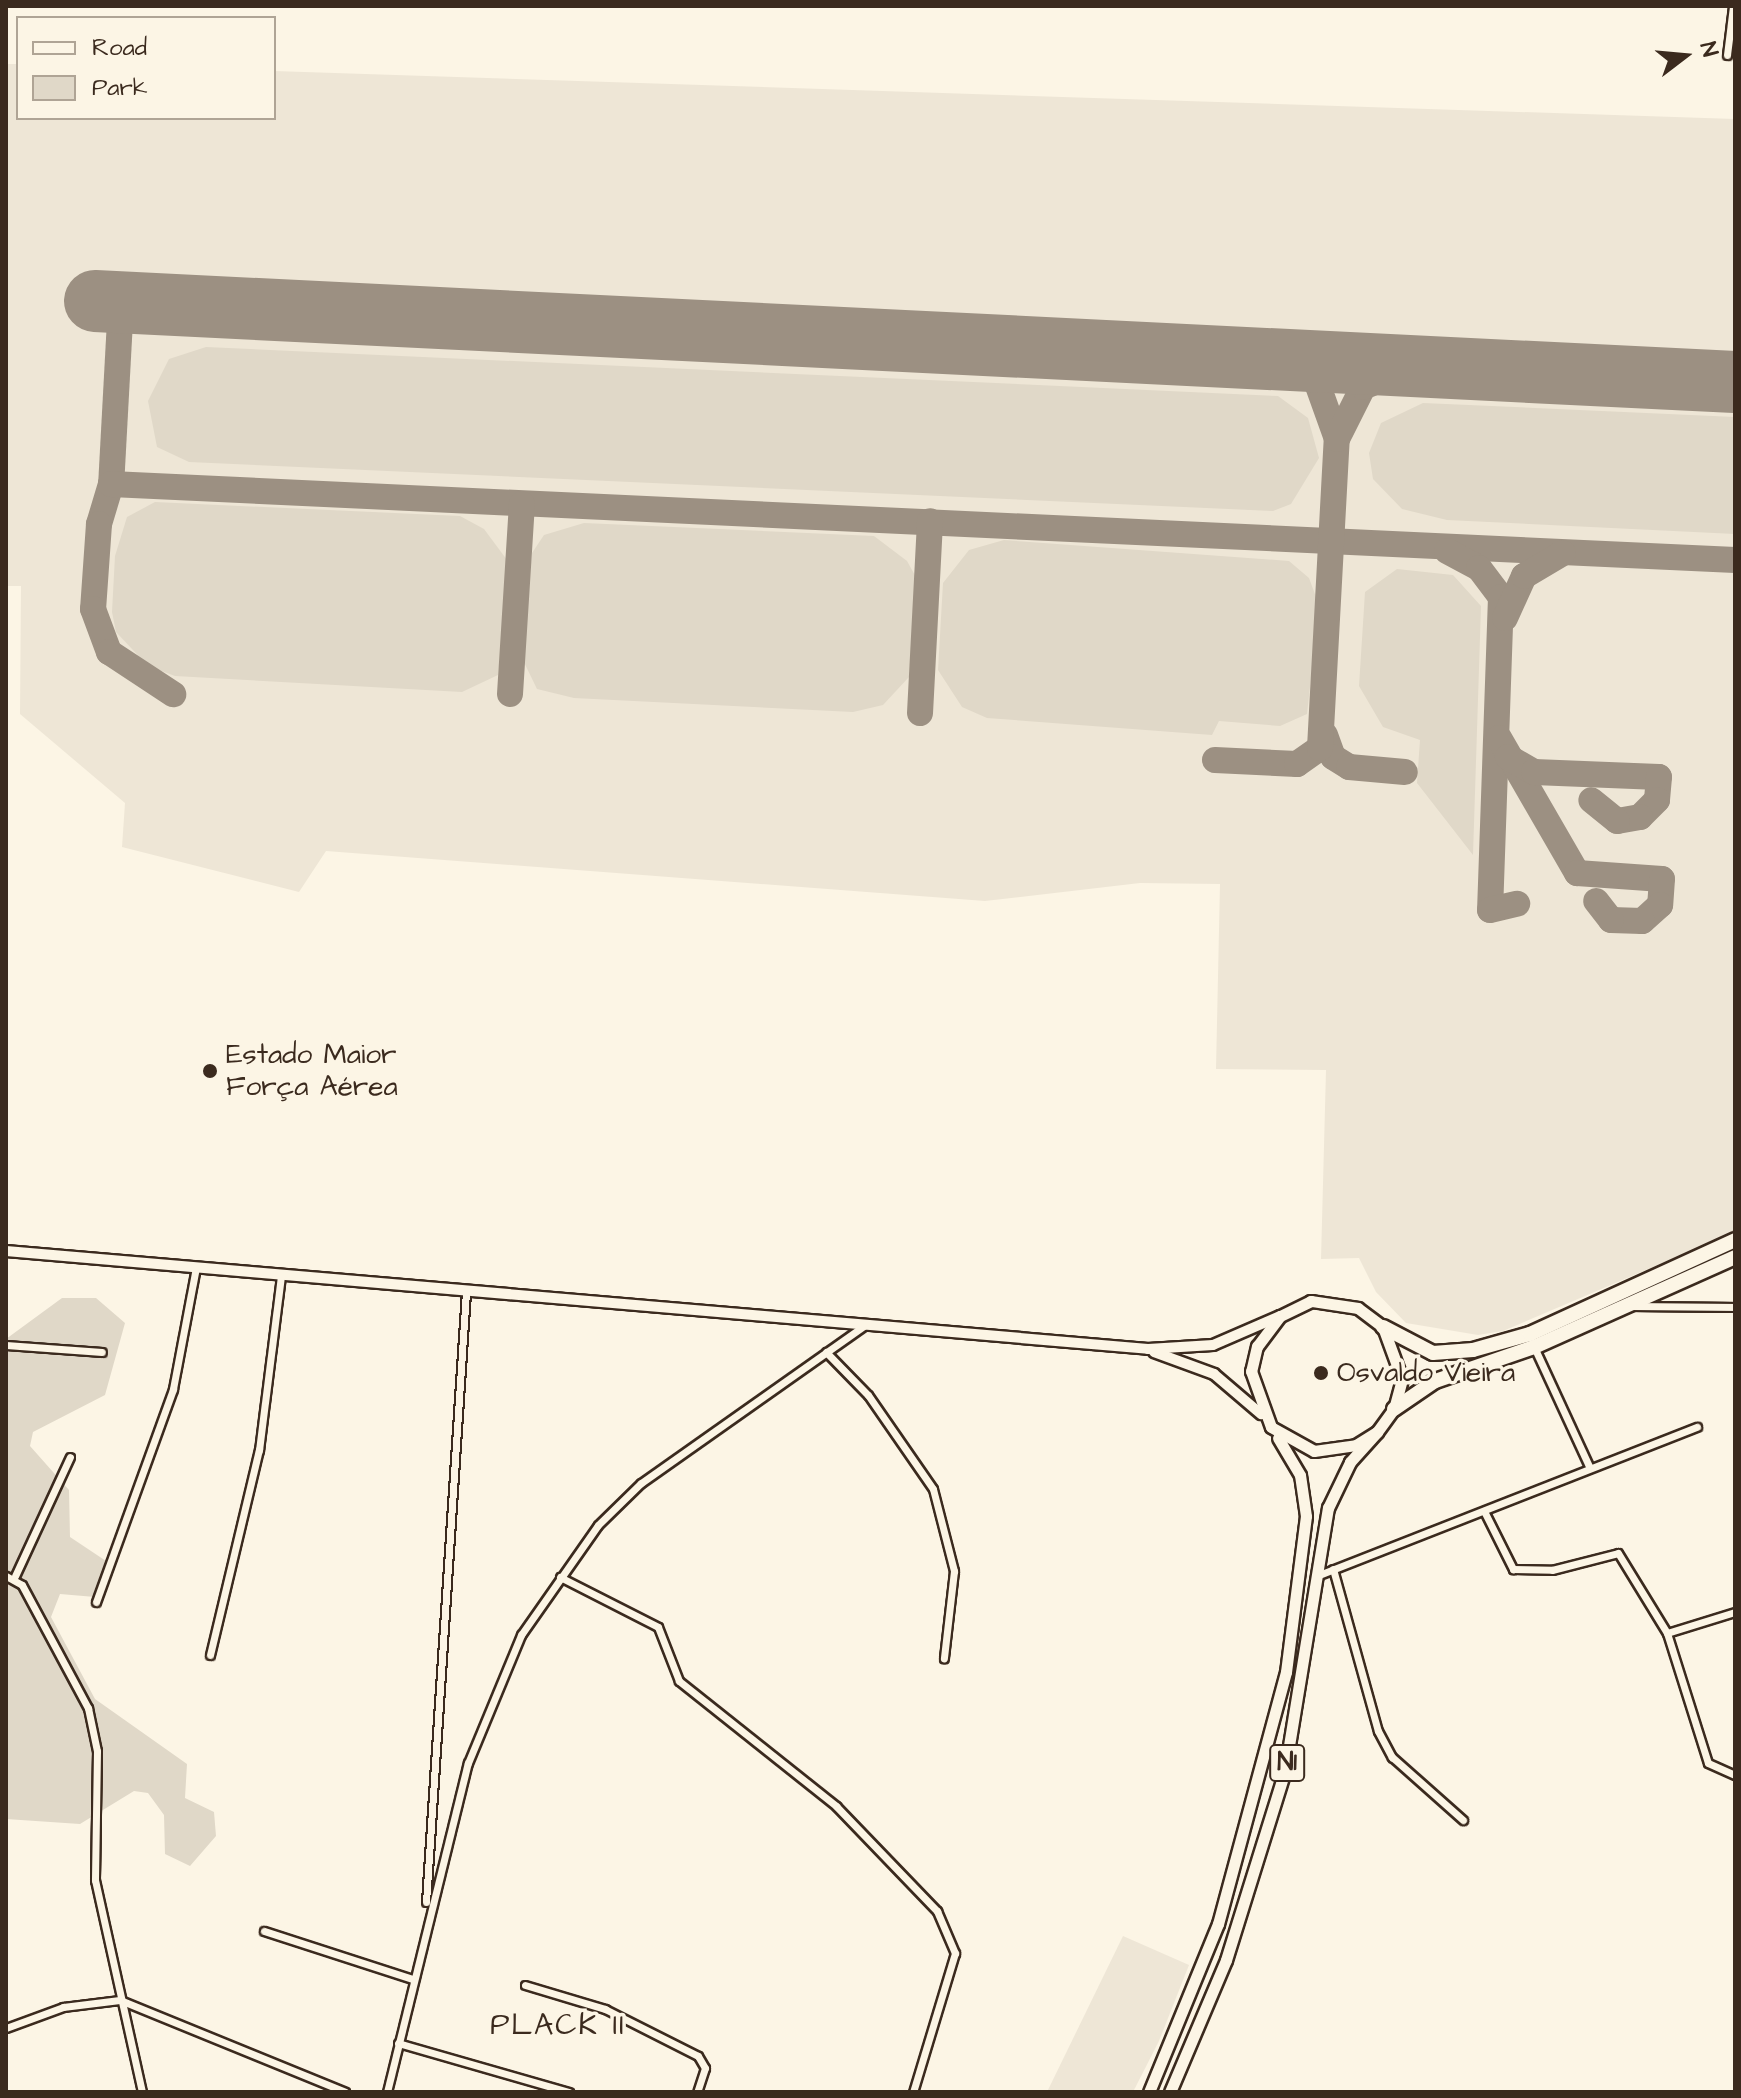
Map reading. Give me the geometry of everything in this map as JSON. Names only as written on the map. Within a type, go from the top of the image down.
[{"type":"highway","points":[[1383,1327],[1433,1353],[1473,1350],[1530,1334],[1735,1240]]},
{"type":"highway","points":[[1394,1409],[1435,1381],[1534,1347],[1735,1257]]},
{"type":"main road","points":[[1326,1300],[1358,1308],[1383,1327],[1400,1363],[1394,1409],[1377,1432],[1356,1445],[1314,1451],[1271,1427],[1261,1414],[1251,1371],[1257,1346],[1280,1316],[1326,1300]]},
{"type":"main road","name":"N1","points":[[1149,2092],[1218,1924],[1286,1672],[1305,1495],[1271,1427]]},
{"type":"main road","name":"N1","points":[[1170,2092],[1226,1960],[1285,1770],[1336,1487],[1377,1432]]},
{"type":"street","points":[[1727,55],[1733,6]]},
{"type":"street","points":[[6,1251],[1148,1349],[1213,1345],[1280,1316]]},
{"type":"street","points":[[96,1602],[173,1389],[196,1267]]},
{"type":"street","points":[[210,1655],[258,1459],[281,1275]]},
{"type":"street","points":[[425,1917],[466,1291]]},
{"type":"street","points":[[1628,1306],[1735,1307]]},
{"type":"street","points":[[387,2092],[425,1917],[499,1680],[560,1577],[641,1483],[867,1324]]},
{"type":"street","points":[[6,1345],[102,1352]]},
{"type":"street","points":[[1534,1347],[1590,1468]]},
{"type":"street","points":[[1148,1349],[1214,1374],[1261,1414]]},
{"type":"street","points":[[826,1352],[868,1395],[933,1489],[954,1571],[944,1658]]},
{"type":"street","points":[[1319,1575],[1485,1513],[1697,1427]]},
{"type":"street","points":[[70,1457],[10,1576],[88,1708],[97,1751],[94,1865],[120,2000],[142,2092]]},
{"type":"street","points":[[1485,1513],[1513,1569],[1552,1570],[1618,1553],[1667,1633],[1708,1763],[1735,1775]]},
{"type":"street","points":[[1333,1569],[1378,1731],[1392,1757],[1463,1820]]},
{"type":"street","points":[[560,1577],[658,1627],[679,1681],[836,1806],[937,1911],[955,1953],[913,2092]]},
{"type":"street","points":[[1667,1633],[1735,1612]]},
{"type":"street","points":[[264,1931],[413,1979]]},
{"type":"street","points":[[525,1985],[605,2009],[698,2056],[705,2068],[697,2092]]},
{"type":"street","points":[[6,2028],[63,2007],[120,2000],[345,2092]]},
{"type":"street","points":[[398,2043],[569,2092]]},
{"type":"shaded area","points":[[6,64],[16,64],[16,120],[276,120],[276,71],[1735,119],[1735,1232],[1503,1331],[1478,1335],[1406,1323],[1376,1292],[1359,1258],[1321,1259],[1326,1070],[1216,1069],[1220,884],[1140,883],[985,901],[326,851],[299,892],[122,847],[125,803],[20,714],[21,586],[6,586]]},
{"type":"shaded area","points":[[1123,1936],[1189,1965],[1159,2041],[1133,2092],[1047,2092]]},
{"type":"green space","points":[[206,347],[1278,396],[1308,418],[1319,458],[1291,504],[1273,511],[189,462],[157,447],[148,401],[169,359]]},
{"type":"green space","points":[[1423,403],[1735,417],[1735,534],[1447,520],[1402,509],[1373,479],[1369,453],[1381,423]]},
{"type":"green space","points":[[155,502],[460,516],[484,529],[510,564],[498,675],[462,692],[175,676],[148,666],[116,632],[112,612],[115,556],[127,517]]},
{"type":"green space","points":[[584,523],[874,536],[907,561],[917,579],[909,677],[883,705],[853,712],[574,698],[537,689],[521,656],[532,553],[544,535]]},
{"type":"green space","points":[[1004,540],[1289,561],[1309,578],[1319,605],[1307,714],[1280,726],[1219,721],[1212,735],[987,718],[962,707],[938,670],[943,583],[969,550]]},
{"type":"green space","points":[[1397,569],[1453,575],[1481,606],[1473,855],[1417,783],[1420,740],[1383,727],[1359,686],[1365,592]]},
{"type":"green space","points":[[62,1298],[96,1298],[125,1323],[105,1395],[33,1432],[30,1446],[69,1490],[70,1537],[106,1561],[95,1597],[60,1594],[51,1617],[95,1699],[187,1764],[185,1798],[214,1812],[216,1836],[190,1866],[165,1854],[164,1815],[148,1793],[134,1791],[80,1824],[6,1819],[6,1339]]},
{"type":"taxiway","points":[[121,302],[111,484],[99,524],[93,609],[109,652],[173,694]]},
{"type":"taxiway","points":[[1254,359],[1302,371],[1317,383],[1337,439]]},
{"type":"taxiway","points":[[1215,760],[1297,764],[1320,748],[1337,439],[1363,387],[1412,367]]},
{"type":"taxiway","points":[[111,484],[1735,560]]},
{"type":"taxiway","points":[[510,694],[522,504]]},
{"type":"taxiway","points":[[920,713],[930,521]]},
{"type":"taxiway","points":[[1447,551],[1479,568],[1501,597],[1490,910],[1517,904]]},
{"type":"taxiway","points":[[1505,618],[1524,576],[1563,553]]},
{"type":"taxiway","points":[[1325,735],[1333,757],[1349,767],[1405,772]]},
{"type":"taxiway","points":[[1499,738],[1577,873],[1662,879],[1660,905],[1642,921],[1611,920],[1596,901]]},
{"type":"taxiway","points":[[1508,757],[1534,772],[1659,777],[1657,800],[1640,817],[1617,821],[1591,800]]},
{"type":"runway","points":[[95,301],[1735,382]]},
{"type":"place","name":"Estado Maior Força Aérea","points":[[210,1071]]},
{"type":"place","name":"Osvaldo Vieira","points":[[1321,1373]]},
{"type":"district","name":"PLACK II","points":[[558,2025]]}]
